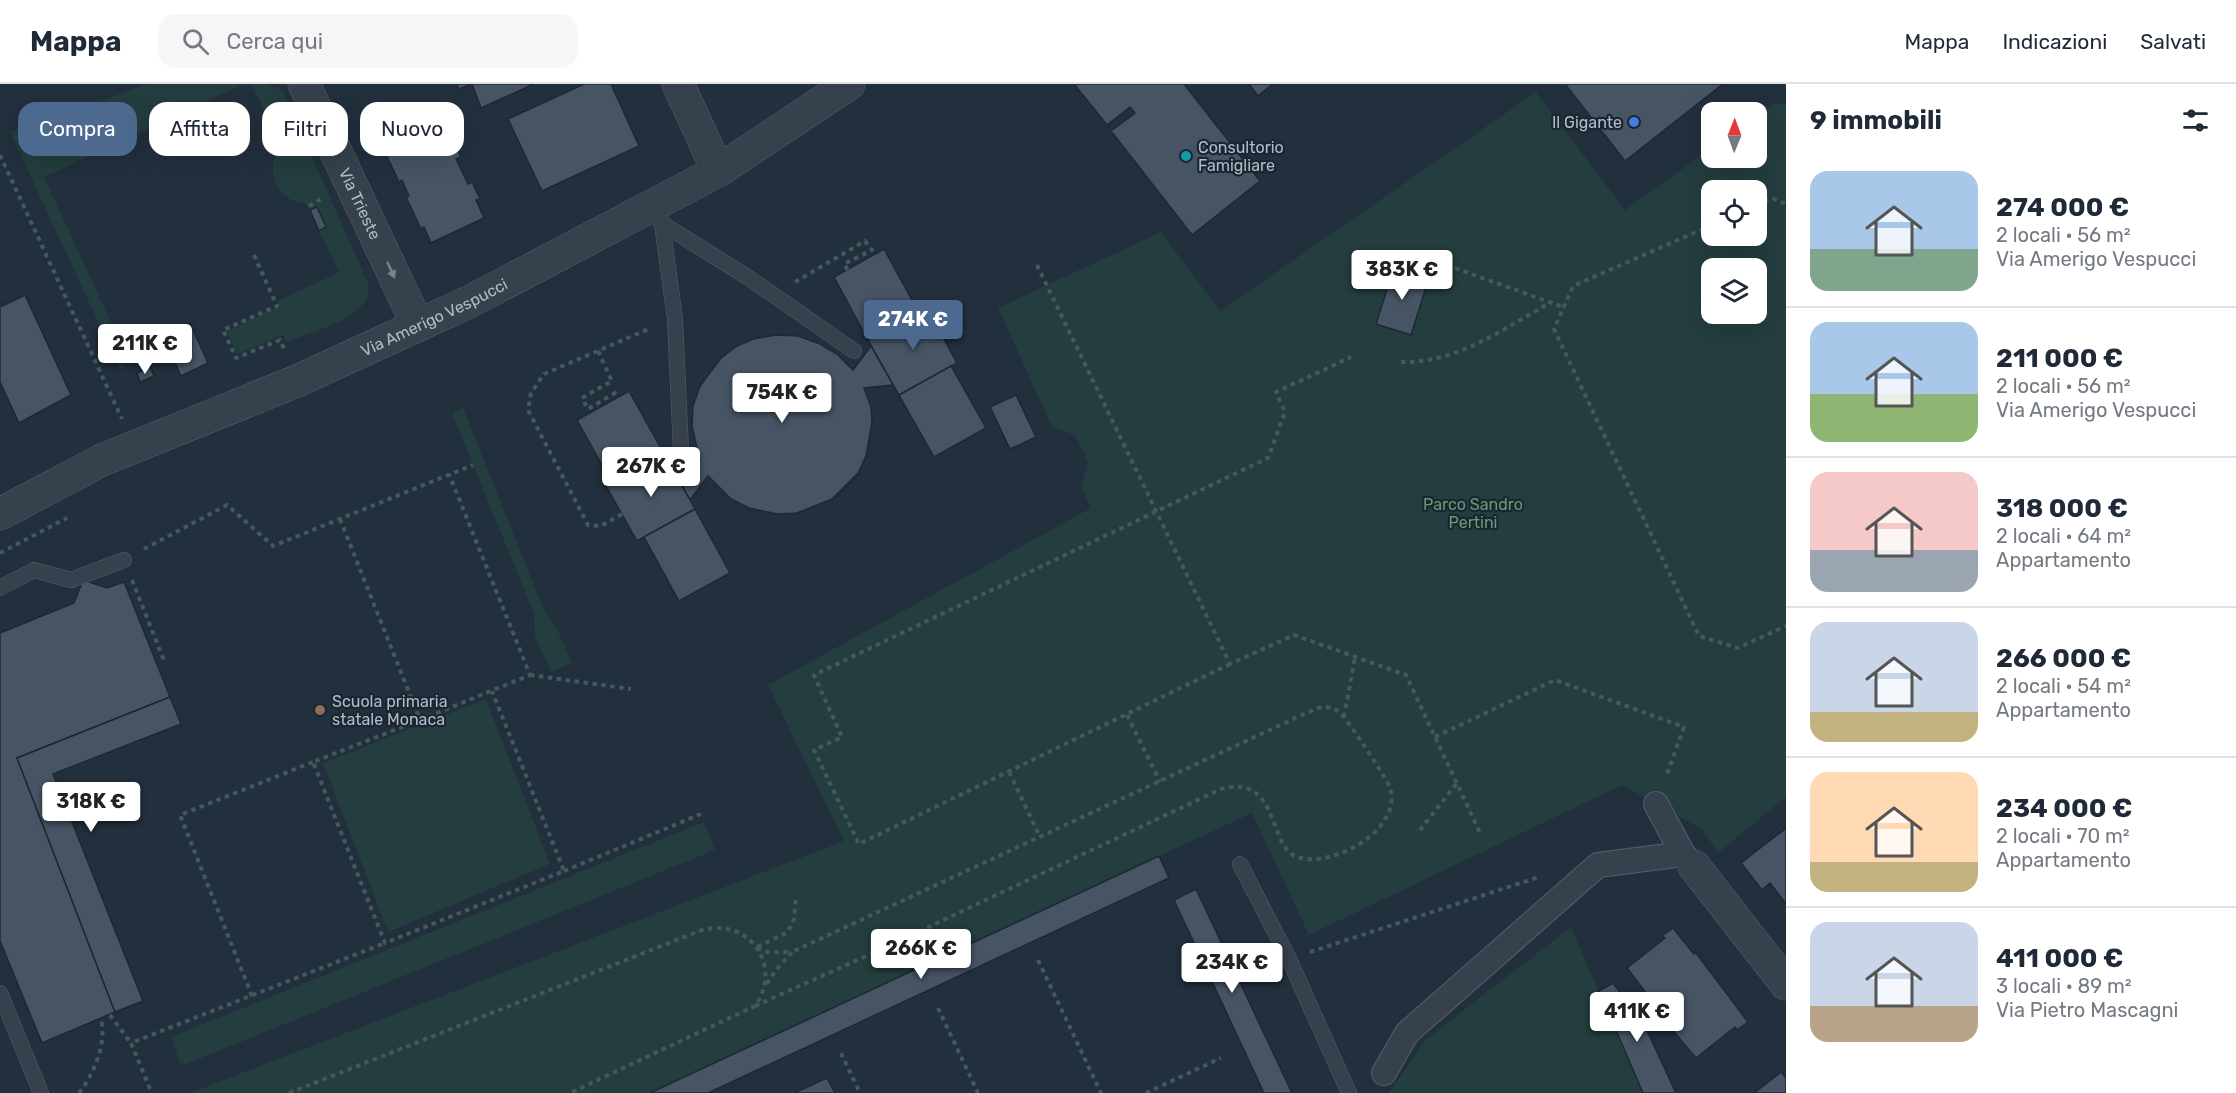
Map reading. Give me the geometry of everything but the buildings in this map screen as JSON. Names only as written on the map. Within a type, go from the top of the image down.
[{"type":"street","name":"Via Trieste","points":[[304,84],[417,324]]},
{"type":"street","points":[[678,84],[718,171]]},
{"type":"street","name":"Via Amerigo Vespucci","points":[[0,514],[102,460],[297,381],[660,212],[849,84]]},
{"type":"street","points":[[1656,804],[1688,860],[1786,984]]},
{"type":"street","points":[[1384,1073],[1407,1033],[1598,865],[1688,860]]},
{"type":"lane","points":[[660,212],[854,351]]},
{"type":"lane","points":[[660,212],[675,319],[681,451]]},
{"type":"lane","points":[[0,588],[34,570],[71,580],[124,560]]},
{"type":"lane","points":[[1240,864],[1289,959],[1349,1093]]},
{"type":"lane","points":[[0,993],[41,1093]]},
{"type":"path","points":[[0,155],[135,447]]},
{"type":"path","points":[[1767,200],[1772,198],[1786,204]]},
{"type":"path","points":[[1701,230],[1573,286],[1554,329],[1699,636],[1738,648],[1786,626]]},
{"type":"path","points":[[774,295],[838,254],[865,241],[872,250],[844,264],[848,270]]},
{"type":"path","points":[[254,255],[277,306],[223,330],[236,358],[280,340],[297,381]]},
{"type":"path","points":[[1438,262],[1563,307]]},
{"type":"path","points":[[1037,265],[1230,664]]},
{"type":"path","points":[[1401,362],[1438,360],[1461,351],[1550,303]]},
{"type":"path","points":[[622,514],[601,526],[588,525],[528,410],[531,393],[544,374],[675,319]]},
{"type":"path","points":[[598,351],[612,381],[582,398],[588,409],[615,393],[618,398]]},
{"type":"path","points":[[1351,357],[1276,392],[1284,412],[1268,458],[814,675],[842,736],[814,750],[859,844],[1294,635],[1406,675],[1481,835]]},
{"type":"path","points":[[165,663],[124,560],[227,505],[273,546],[472,465]]},
{"type":"path","points":[[449,474],[530,675]]},
{"type":"path","points":[[340,519],[420,720]]},
{"type":"path","points":[[1344,717],[1355,657]]},
{"type":"path","points":[[252,996],[180,815],[530,675],[631,689]]},
{"type":"path","points":[[1435,737],[1555,680],[1684,727],[1656,804]]},
{"type":"path","points":[[492,691],[564,871]]},
{"type":"path","points":[[570,1093],[1221,789],[1234,786],[1245,787],[1263,802],[1286,848],[1296,857],[1320,858],[1345,853],[1360,844],[1379,827],[1388,816],[1394,801],[1388,782],[1337,709],[1330,706],[1317,708],[792,952],[776,970],[754,1006]]},
{"type":"path","points":[[1127,715],[1160,782]]},
{"type":"path","points":[[313,762],[385,942]]},
{"type":"path","points":[[1009,772],[1040,837]]},
{"type":"path","points":[[1420,830],[1456,783]]},
{"type":"path","points":[[132,1043],[701,814]]},
{"type":"path","points":[[1289,959],[1541,877]]},
{"type":"path","points":[[755,948],[788,932],[794,919],[796,896]]},
{"type":"path","points":[[289,1093],[714,927],[734,929],[748,938],[755,948],[767,979],[765,988]]},
{"type":"path","points":[[755,948],[768,952],[792,952]]},
{"type":"path","points":[[1038,960],[1101,1093]]},
{"type":"path","points":[[938,1008],[978,1093]]},
{"type":"path","points":[[110,1015],[132,1043],[150,1089]]},
{"type":"path","points":[[80,1093],[89,1080],[104,1033],[101,1019]]},
{"type":"path","points":[[841,1053],[860,1093]]},
{"type":"path","points":[[1146,1093],[1221,1058]]},
{"type":"green space","points":[[149,84],[244,84],[205,102],[149,102],[149,128],[137,134],[137,102],[97,102]]},
{"type":"green space","points":[[252,84],[267,84],[283,91],[288,102],[262,102],[262,106]]},
{"type":"green space","name":"Parco Sandro Pertini","points":[[1536,92],[1625,210],[1701,155],[1701,168],[1767,168],[1767,108],[1772,104],[1786,104],[1786,797],[1718,853],[1702,829],[1622,785],[1309,935],[1252,813],[650,1093],[190,1093],[844,841],[768,685],[1091,508],[1081,487],[1088,462],[1075,435],[1052,427],[998,308],[1161,232],[1220,311]]},
{"type":"green space","points":[[18,129],[18,149],[10,132]]},
{"type":"green space","points":[[21,156],[89,156],[44,177],[120,342],[158,325],[173,358],[160,364],[155,354],[120,369]]},
{"type":"green space","points":[[275,156],[312,156],[367,281],[368,293],[363,304],[353,313],[326,328],[286,342],[283,335],[237,354],[227,331],[278,307],[278,301],[339,272],[319,231],[326,227],[317,207],[310,210],[306,203],[295,201],[280,191],[275,183],[273,164]]},
{"type":"green space","points":[[463,408],[544,611],[556,627],[572,663],[551,672],[535,636],[534,614],[452,413]]},
{"type":"green space","points":[[486,699],[550,864],[388,932],[323,763]]},
{"type":"green space","points":[[704,822],[715,850],[181,1066],[171,1037]]},
{"type":"green space","points":[[1571,927],[1643,1093],[1389,1093],[1425,1040]]},
{"type":"place","name":"Il Gigante","points":[[1634,122]]},
{"type":"place","name":"Consultorio Famigliare","points":[[1186,156]]},
{"type":"place","name":"Scuola primaria statale Monaca","points":[[320,710]]}]
